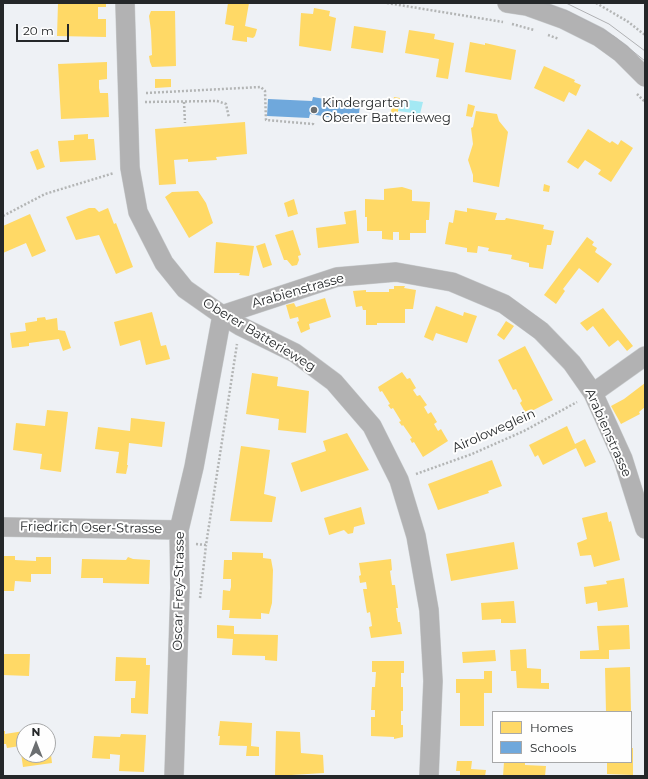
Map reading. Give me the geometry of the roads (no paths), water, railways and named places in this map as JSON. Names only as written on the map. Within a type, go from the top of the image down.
[{"type":"street","name":"Oberer Batterieweg","points":[[125,3],[130,168],[138,212],[164,263],[185,289],[222,315],[240,326],[295,354],[334,382],[372,426],[399,480],[416,536],[429,610],[433,680],[429,776]]},
{"type":"street","points":[[507,3],[527,6],[564,19],[598,37],[621,53],[640,84]]},
{"type":"street","name":"Arabienstrasse","points":[[222,315],[337,277],[396,272],[452,282],[504,304],[541,330],[572,364],[593,393],[623,459],[645,528]]},
{"type":"street","name":"Oscar Frey-Strasse","points":[[174,776],[180,588],[179,530],[194,467],[222,315]]},
{"type":"street","points":[[593,393],[645,356]]},
{"type":"street","name":"Friedrich Oser-Strasse","points":[[3,527],[179,530]]},
{"type":"water","points":[[401,99],[423,102],[420,114],[398,111]]},
{"type":"tram line","points":[[543,3],[569,12],[598,27],[615,37],[645,61]]},
{"type":"tram line","points":[[566,3],[609,24],[645,51]]},
{"type":"place","name":"Kindergarten Oberer Batterieweg","points":[[314,110]]}]
